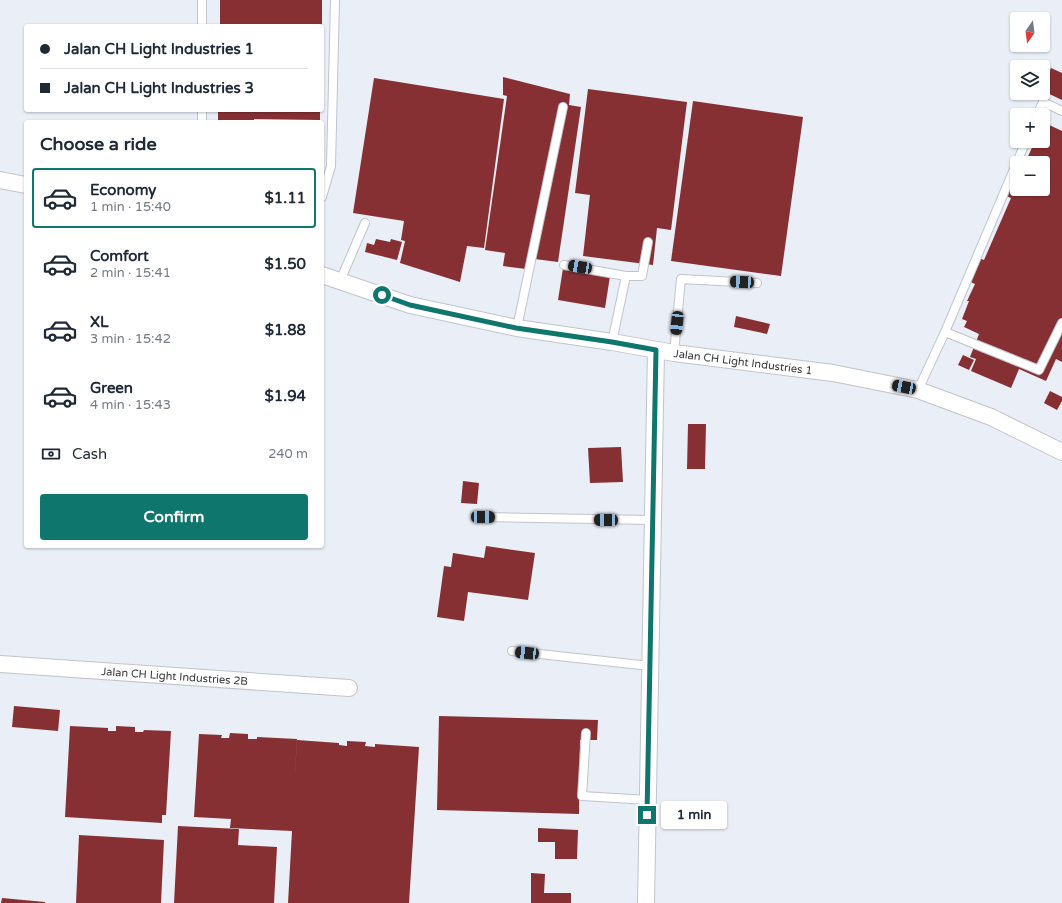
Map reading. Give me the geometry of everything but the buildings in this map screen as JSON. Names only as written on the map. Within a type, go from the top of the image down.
[{"type":"street","points":[[0,180],[24,185]]},
{"type":"street","name":"Jalan CH Light Industries 1","points":[[324,276],[410,305],[516,328],[674,353],[832,373],[918,390],[991,417],[1062,452]]},
{"type":"street","points":[[646,903],[656,350]]},
{"type":"street","name":"Jalan CH Light Industries 2B","points":[[0,664],[349,688]]},
{"type":"lane","points":[[202,0],[202,24]]},
{"type":"lane","points":[[324,190],[331,166],[335,0]]},
{"type":"lane","points":[[1040,108],[1043,102],[1062,111]]},
{"type":"lane","points":[[516,328],[563,107]]},
{"type":"lane","points":[[918,390],[945,332],[1023,148]]},
{"type":"lane","points":[[340,281],[365,224]]},
{"type":"lane","points":[[564,265],[626,276],[642,276],[648,242]]},
{"type":"lane","points":[[612,342],[626,276]]},
{"type":"lane","points":[[674,353],[681,279],[757,283]]},
{"type":"lane","points":[[945,332],[1039,370],[1062,323]]},
{"type":"lane","points":[[483,517],[652,520]]},
{"type":"lane","points":[[512,651],[650,666]]},
{"type":"lane","points":[[586,733],[582,796],[648,800]]},
{"type":"route","points":[[382,295],[410,305],[516,328],[656,350],[647,815]]}]
